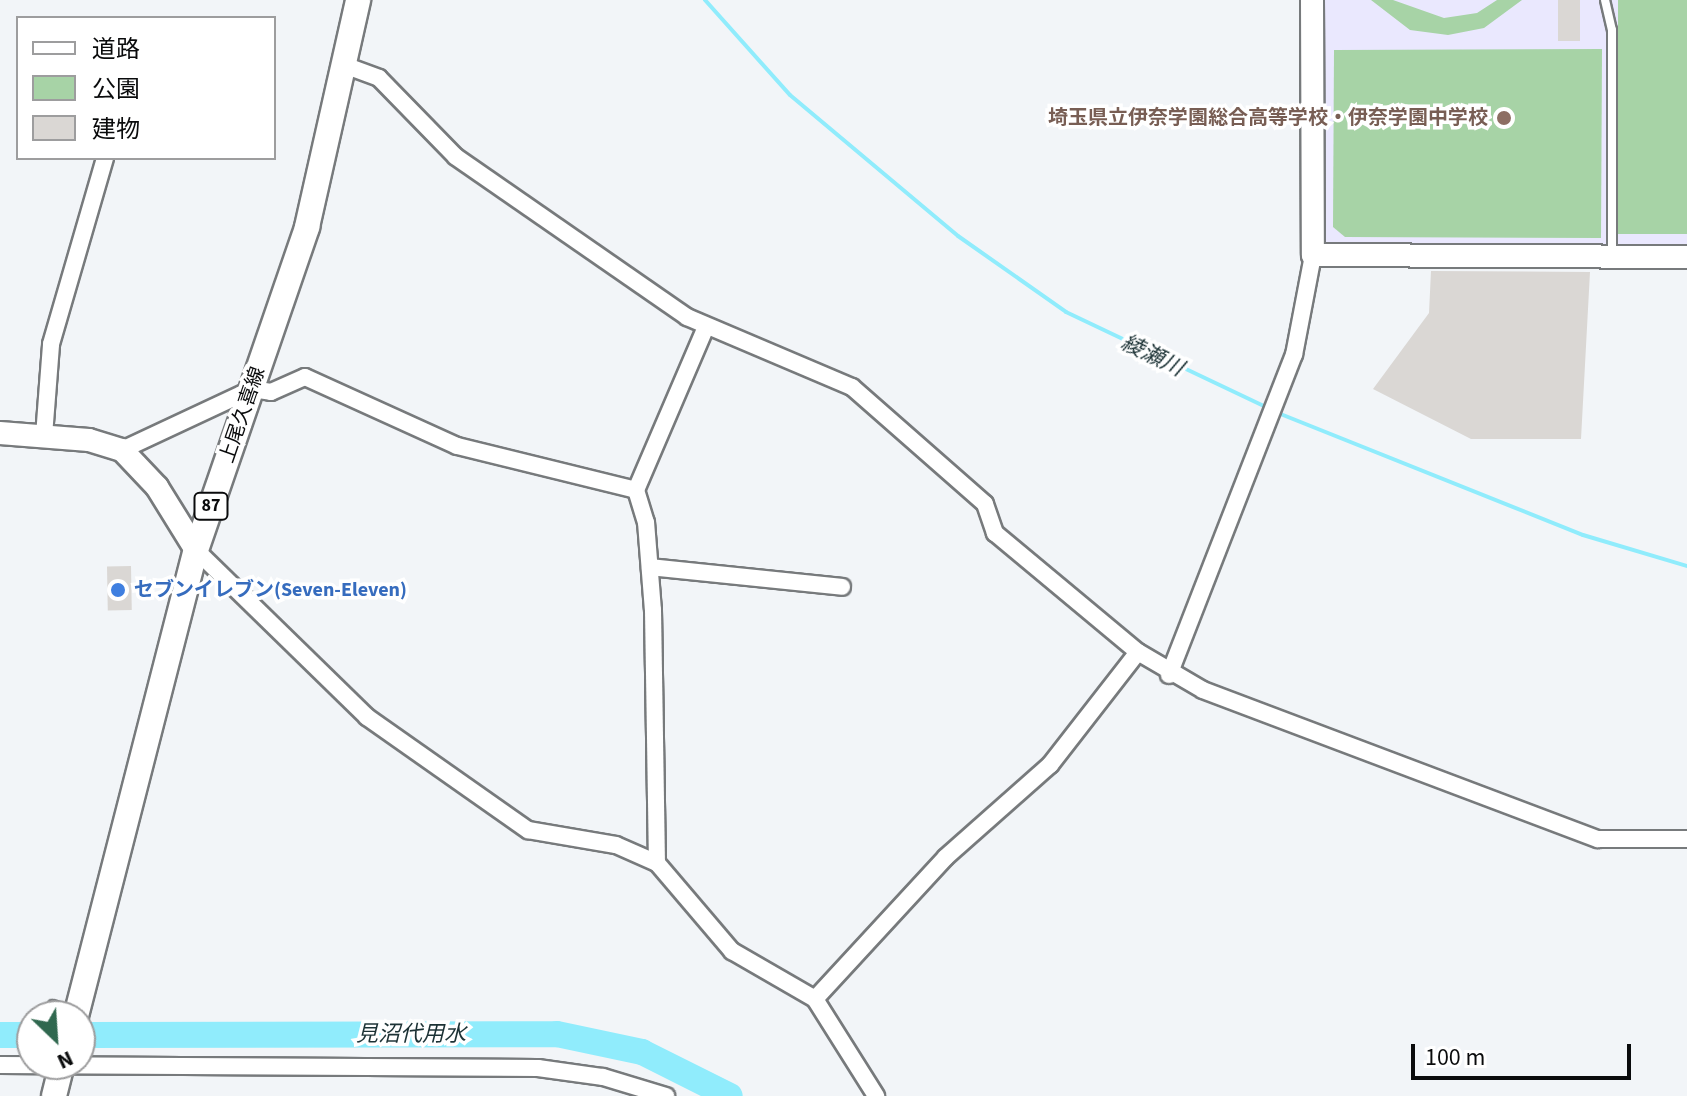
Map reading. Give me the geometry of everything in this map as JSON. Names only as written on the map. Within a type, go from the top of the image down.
[{"type":"main road","name":"上尾久喜線","points":[[80,1000],[196,550],[307,227],[344,65],[352,2]]},
{"type":"street","points":[[1169,675],[1294,355],[1313,255],[1312,0]]},
{"type":"street","points":[[344,65],[379,78],[456,157],[706,327],[770,349],[852,387],[880,408],[985,504],[995,533],[1169,675],[1598,839],[1687,839]]},
{"type":"street","points":[[44,436],[51,344],[104,160]]},
{"type":"street","points":[[1313,255],[1687,257]]},
{"type":"street","points":[[657,863],[650,567],[636,490],[706,327]]},
{"type":"street","points":[[0,433],[44,436],[122,450],[252,389],[271,392],[305,377],[457,446],[636,490]]},
{"type":"street","points":[[122,450],[157,487],[196,550],[367,717],[528,830],[616,845],[657,863],[732,951],[815,999],[876,1096]]},
{"type":"street","points":[[650,567],[842,587]]},
{"type":"street","points":[[815,999],[946,857],[1050,765],[1138,652]]},
{"type":"street","points":[[96,1066],[538,1068],[603,1077],[666,1096]]},
{"type":"lane","points":[[1605,0],[1612,30],[1612,256]]},
{"type":"shaded area","name":"埼玉県立伊奈学園総合高等学校・伊奈学園中学校","points":[[1321,0],[1687,0],[1687,247],[1329,245],[1319,236]]},
{"type":"green space","points":[[1371,0],[1393,0],[1444,18],[1477,13],[1497,0],[1522,0],[1484,28],[1448,35],[1410,30]]},
{"type":"green space","points":[[1618,0],[1687,0],[1687,234],[1618,234]]},
{"type":"green space","points":[[1602,49],[1601,238],[1345,237],[1333,227],[1334,50]]},
{"type":"building","points":[[1558,0],[1580,0],[1580,41],[1558,41]]},
{"type":"building","points":[[1431,271],[1590,272],[1581,439],[1471,439],[1373,389],[1429,313]]},
{"type":"building","points":[[107,566],[131,566],[132,610],[108,610]]},
{"type":"waterway","name":"綾瀬川","points":[[705,0],[790,95],[958,236],[1066,312],[1270,409]]},
{"type":"waterway","name":"綾瀬川","points":[[1278,413],[1583,535],[1687,566]]},
{"type":"waterway","name":"見沼代用水","points":[[96,1035],[557,1034],[642,1052],[730,1096]]},
{"type":"waterway","name":"見沼代用水","points":[[0,1035],[16,1035]]},
{"type":"place","name":"埼玉県立伊奈学園総合高等学校・伊奈学園中学校","points":[[1504,118]]},
{"type":"place","name":"セブンイレブン(Seven-Eleven)","points":[[118,590]]}]
